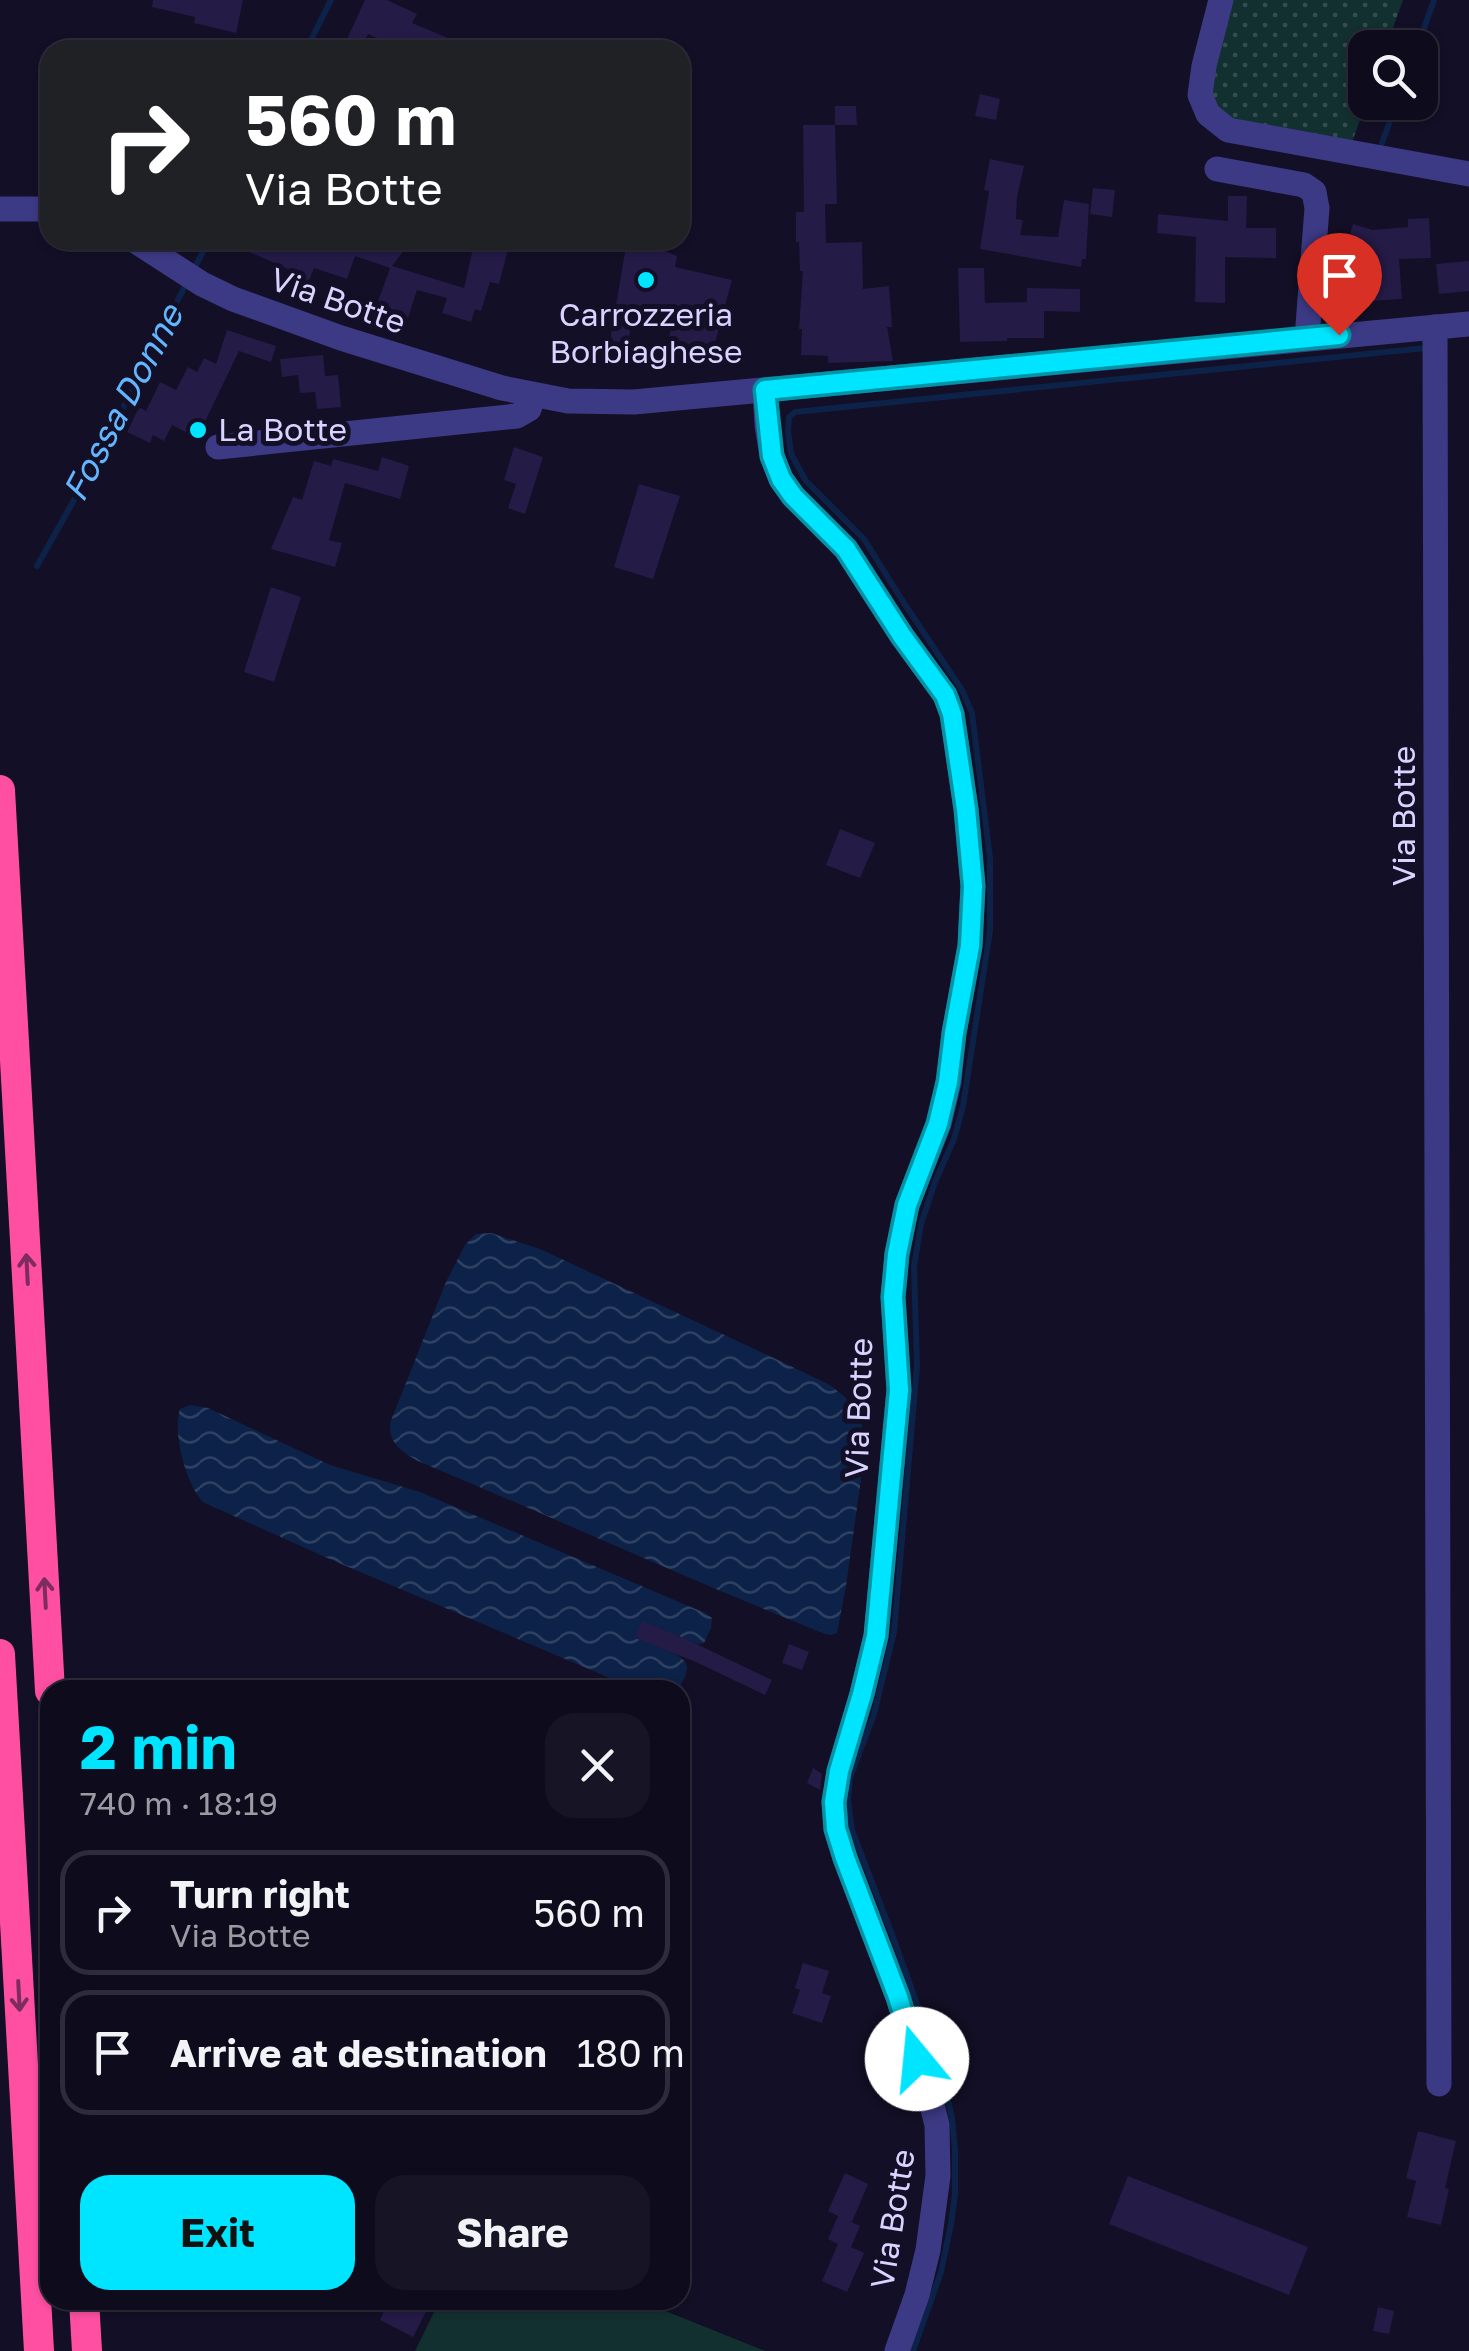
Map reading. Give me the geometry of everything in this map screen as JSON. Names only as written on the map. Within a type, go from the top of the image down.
[{"type":"highway","points":[[0,790],[49,1680]]},
{"type":"highway","points":[[0,1654],[39,2351]]},
{"type":"highway","points":[[85,2310],[87,2351]]},
{"type":"street","points":[[1221,0],[1200,95],[1208,114],[1228,130],[1469,174]]},
{"type":"street","points":[[1216,169],[1304,185],[1314,192],[1317,208],[1307,338]]},
{"type":"street","points":[[0,209],[40,208]]},
{"type":"street","name":"Via Botte","points":[[149,250],[191,278],[249,305],[340,338],[533,396],[568,401],[765,390],[1469,324]]},
{"type":"street","name":"Via Botte","points":[[1435,327],[1439,2084]]},
{"type":"street","name":"Via Botte","points":[[765,390],[772,456],[781,479],[846,549],[945,695],[955,733],[973,886],[970,946],[948,1082],[938,1124],[907,1205],[897,1254],[893,1297],[899,1390],[876,1636],[834,1802],[836,1829],[845,1858],[898,1997],[937,2125],[938,2176],[928,2250],[898,2351]]},
{"type":"street","points":[[218,447],[517,416],[529,409],[533,396]]},
{"type":"green space","points":[[1230,0],[1403,0],[1392,30],[1348,30],[1348,120],[1360,120],[1351,145],[1205,114]]},
{"type":"green space","points":[[435,2310],[663,2310],[765,2351],[415,2351]]},
{"type":"water","points":[[491,1233],[540,1249],[830,1385],[845,1397],[862,1420],[863,1465],[837,1633],[825,1634],[723,1592],[418,1461],[397,1446],[390,1423],[446,1282],[465,1245],[476,1234]]},
{"type":"water","points":[[190,1405],[208,1408],[330,1465],[420,1492],[705,1613],[712,1618],[711,1628],[704,1643],[697,1644],[642,1622],[636,1638],[680,1657],[687,1669],[684,1678],[614,1680],[203,1502],[182,1457],[180,1409]]},
{"type":"building","points":[[153,0],[243,0],[236,33],[194,23],[195,17],[152,7]]},
{"type":"building","points":[[365,0],[387,0],[417,14],[412,23],[453,40],[381,40],[368,34],[365,40],[347,40]]},
{"type":"building","points":[[980,94],[1000,99],[996,120],[975,116]]},
{"type":"building","points":[[835,106],[856,106],[857,125],[835,125]]},
{"type":"building","points":[[803,125],[835,125],[837,204],[825,204],[826,243],[862,242],[863,289],[889,286],[892,327],[887,327],[893,361],[828,363],[828,356],[801,355],[803,271],[796,242],[796,212],[804,212]]},
{"type":"building","points":[[990,159],[1024,166],[1017,197],[1016,219],[1023,220],[1020,235],[1058,237],[1064,200],[1089,204],[1086,259],[1082,259],[1081,267],[980,249]]},
{"type":"building","points":[[1093,188],[1115,190],[1112,217],[1090,214]]},
{"type":"building","points":[[1228,196],[1247,196],[1246,228],[1276,228],[1276,258],[1225,257],[1225,303],[1195,302],[1196,237],[1157,233],[1158,214],[1228,221]]},
{"type":"building","points":[[1429,218],[1431,258],[1399,259],[1402,299],[1357,302],[1358,312],[1337,314],[1336,293],[1344,292],[1342,261],[1353,224],[1372,230],[1408,227],[1408,219]]},
{"type":"building","points":[[245,250],[404,250],[392,266],[464,288],[473,250],[508,250],[499,284],[490,282],[481,311],[475,309],[471,322],[442,313],[447,298],[417,290],[408,318],[376,307],[390,268],[355,256],[347,279],[314,268],[306,288],[291,281],[295,272]]},
{"type":"building","points":[[625,250],[663,250],[677,256],[675,267],[732,280],[712,354],[697,351],[695,359],[666,353],[674,314],[634,305],[628,345],[610,341]]},
{"type":"building","points":[[1469,261],[1469,291],[1439,294],[1436,264]]},
{"type":"building","points":[[958,268],[984,268],[985,303],[1027,302],[1027,288],[1080,289],[1080,312],[1044,311],[1044,338],[960,342]]},
{"type":"building","points":[[227,330],[276,346],[271,362],[239,351],[197,438],[172,425],[164,441],[153,435],[150,443],[127,432],[139,407],[146,411],[160,382],[176,390],[188,367],[197,372],[204,358],[216,364]]},
{"type":"building","points":[[323,355],[325,376],[338,375],[341,407],[317,409],[315,392],[300,393],[298,375],[282,377],[280,359]]},
{"type":"building","points":[[514,447],[543,457],[525,514],[508,508],[516,484],[504,480]]},
{"type":"building","points":[[382,457],[409,466],[400,499],[345,483],[329,540],[342,543],[335,567],[271,549],[293,497],[302,500],[314,461],[331,466],[333,459],[378,471]]},
{"type":"building","points":[[639,484],[680,496],[653,579],[614,567]]},
{"type":"building","points":[[271,587],[301,597],[274,682],[244,672]]},
{"type":"building","points":[[840,829],[875,843],[860,878],[826,865]]},
{"type":"building","points":[[642,1621],[772,1680],[765,1695],[635,1638]]},
{"type":"building","points":[[789,1644],[809,1652],[802,1670],[782,1663]]},
{"type":"building","points":[[813,1768],[822,1774],[820,1790],[807,1783]]},
{"type":"building","points":[[803,1963],[829,1971],[822,1993],[831,1996],[822,2023],[792,2013]]},
{"type":"building","points":[[1418,2131],[1456,2141],[1441,2225],[1407,2217],[1416,2181],[1406,2178]]},
{"type":"building","points":[[845,2173],[868,2184],[852,2222],[847,2220],[860,2226],[851,2247],[864,2253],[847,2292],[822,2281],[838,2244],[828,2239],[838,2216],[828,2211]]},
{"type":"building","points":[[1128,2176],[1308,2247],[1289,2295],[1109,2224]]},
{"type":"building","points":[[1378,2307],[1394,2311],[1389,2334],[1373,2331]]},
{"type":"building","points":[[384,2310],[427,2310],[413,2337],[380,2320]]},
{"type":"waterway","name":"Fossa Donne","points":[[311,40],[331,0]]},
{"type":"waterway","points":[[1423,30],[1434,0]]},
{"type":"waterway","points":[[1382,143],[1390,120]]},
{"type":"waterway","name":"Fossa Donne","points":[[194,269],[204,250]]},
{"type":"waterway","name":"Fossa Donne","points":[[37,566],[97,459],[188,280]]},
{"type":"waterway","points":[[913,2351],[941,2272],[951,2224],[955,2194],[952,2118],[942,2074],[852,1830],[848,1800],[850,1778],[874,1714],[894,1632],[917,1366],[914,1266],[921,1224],[963,1106],[990,931],[990,858],[972,713],[962,690],[864,539],[806,481],[791,454],[789,417],[795,412],[1426,348]]},
{"type":"place","name":"Carrozzeria Borbiaghese","points":[[646,280]]},
{"type":"place","name":"La Botte","points":[[198,430]]},
{"type":"route","points":[[917,2059],[898,1997],[845,1858],[836,1829],[834,1802],[876,1636],[899,1390],[893,1297],[897,1254],[907,1205],[938,1124],[948,1082],[970,946],[973,886],[966,809],[952,714],[945,695],[846,549],[781,479],[772,456],[765,390],[1339,335]]}]
